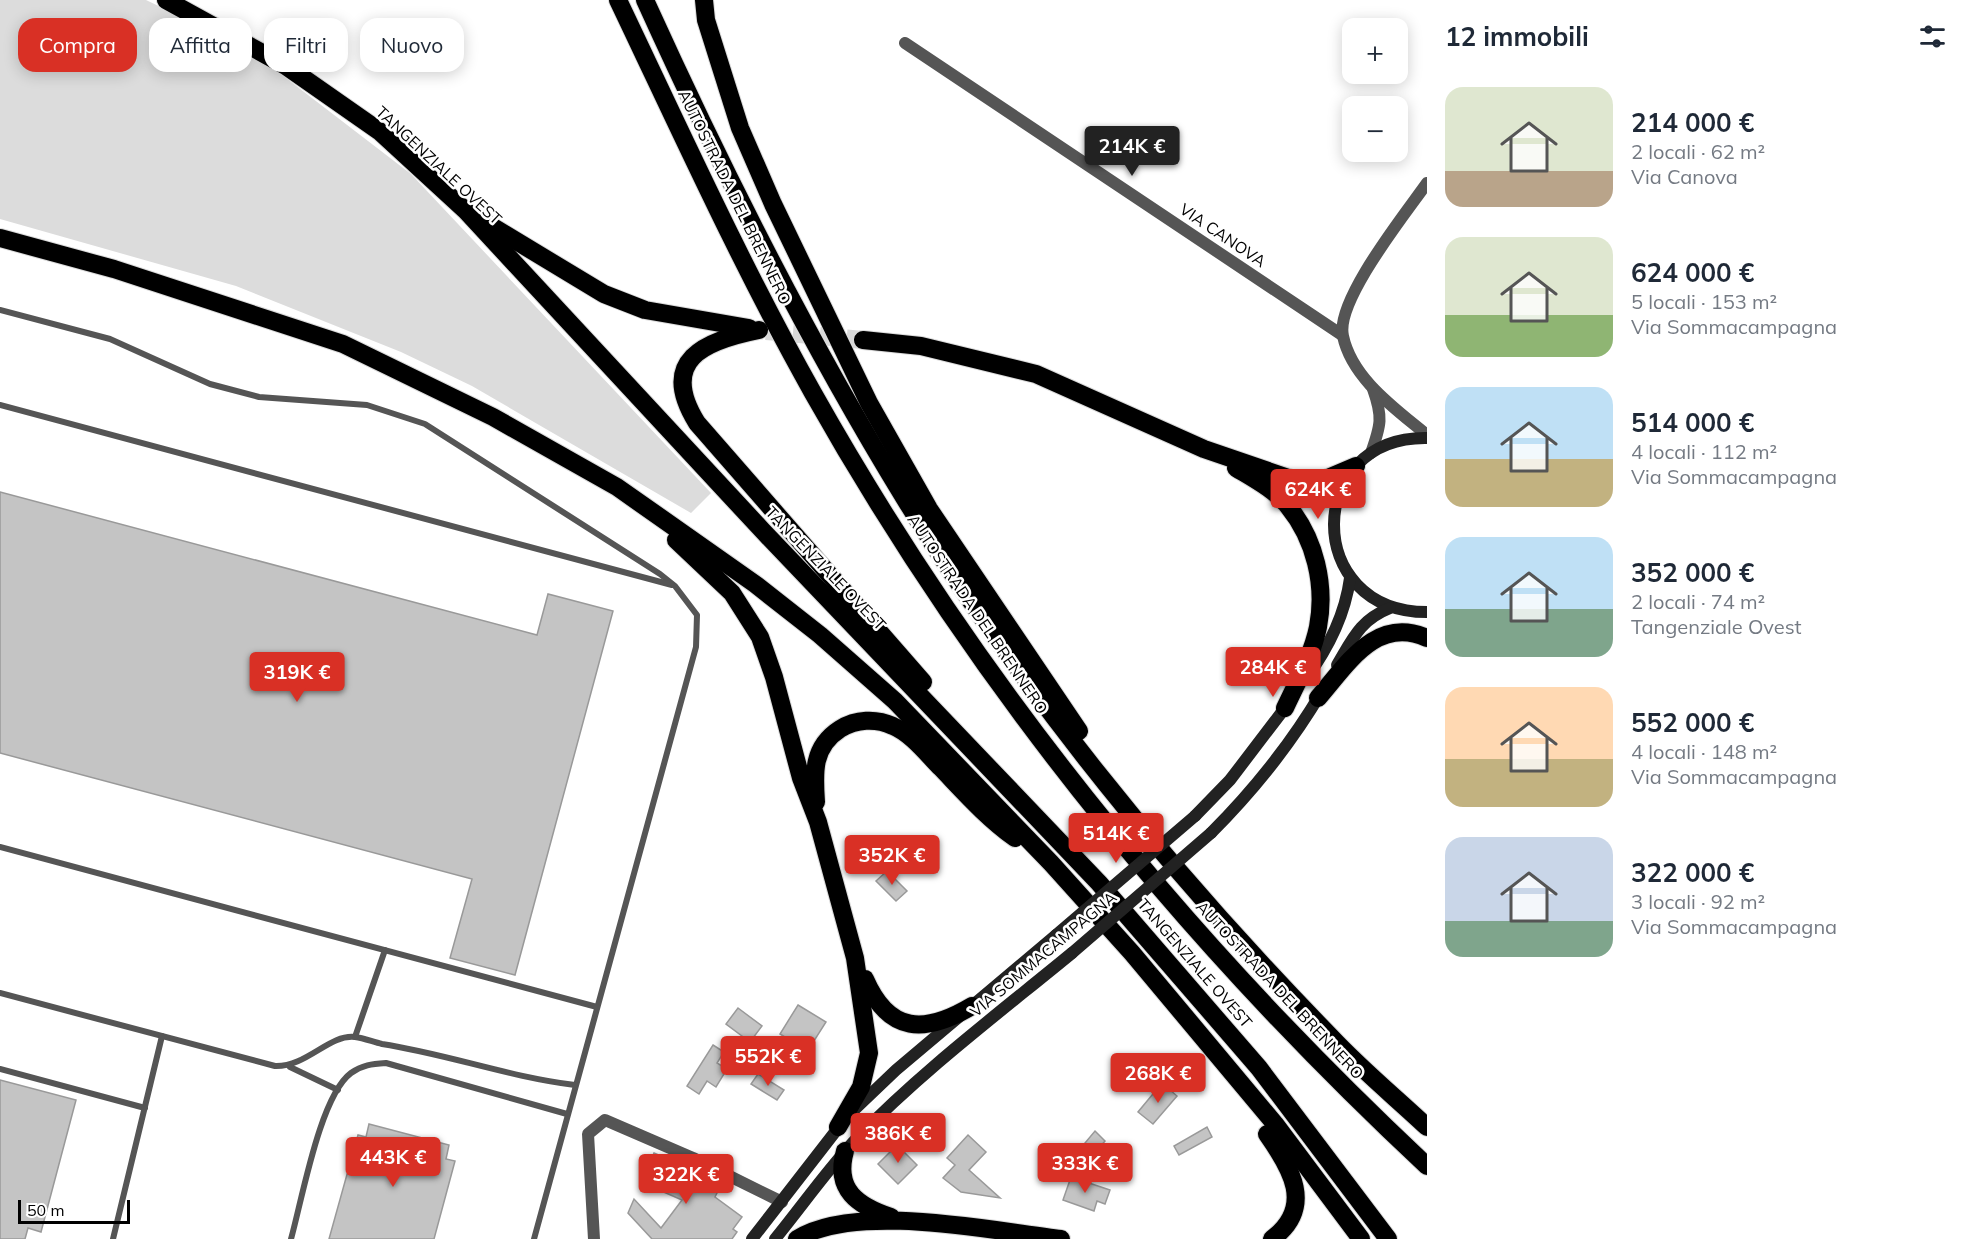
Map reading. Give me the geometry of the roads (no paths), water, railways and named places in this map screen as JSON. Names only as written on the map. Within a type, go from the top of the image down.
[{"type":"highway","name":"TANGENZIALE OVEST","points":[[166,0],[286,66],[379,131],[466,211],[762,530],[989,766],[1200,997],[1327,1156],[1388,1239]]},
{"type":"highway","points":[[606,0],[658,84]]},
{"type":"highway","name":"AUTOSTRADA DEL BRENNERO","points":[[618,0],[735,245],[813,393],[903,542],[995,678],[1060,766],[1181,914],[1310,1053],[1427,1166]]},
{"type":"highway","name":"AUTOSTRADA DEL BRENNERO","points":[[645,0],[764,246],[853,412],[907,502],[1065,730],[1184,879],[1332,1039],[1427,1127]]},
{"type":"highway","points":[[704,0],[706,20],[740,128],[792,244],[869,403],[929,509],[1087,742],[1184,879]]},
{"type":"highway","points":[[466,211],[604,294],[645,310],[759,330],[713,341],[694,356],[683,379],[685,399],[689,410],[697,423],[907,662],[989,766]]},
{"type":"highway","points":[[0,238],[114,269],[299,327],[343,344],[493,417],[616,487],[755,584],[820,635],[896,701],[1051,863],[1191,1023],[1275,1124],[1361,1239]]},
{"type":"highway","points":[[863,340],[921,346],[1036,374],[1204,448],[1303,483],[1317,483],[1356,466]]},
{"type":"highway","points":[[1204,448],[1262,484],[1287,505],[1307,537],[1317,564],[1321,593],[1318,627],[1311,652],[1285,708]]},
{"type":"highway","points":[[616,487],[720,580],[742,606],[760,637],[774,676],[801,778],[818,822],[855,958],[869,1053],[861,1087],[838,1127]]},
{"type":"highway","points":[[1318,698],[1368,642],[1386,634],[1401,632],[1427,638]]},
{"type":"highway","points":[[818,822],[814,768],[822,746],[829,737],[849,724],[861,721],[884,722],[907,734],[991,820],[1051,863]]},
{"type":"highway","points":[[855,958],[872,996],[886,1012],[901,1022],[930,1025],[953,1017],[972,1006]]},
{"type":"highway","points":[[1191,1023],[1293,1175],[1296,1186],[1294,1207],[1284,1228],[1272,1239]]},
{"type":"highway","points":[[845,1152],[841,1173],[852,1195],[871,1211],[901,1220]]},
{"type":"highway","points":[[1327,1156],[1401,1239]]},
{"type":"highway","points":[[797,1239],[821,1227],[841,1223],[901,1220],[1061,1239]]},
{"type":"street","name":"VIA CANOVA","points":[[905,43],[1342,335]]},
{"type":"street","points":[[1427,183],[1351,298],[1342,320],[1342,335],[1349,354],[1373,388],[1427,437]]},
{"type":"street","points":[[1371,453],[1381,425],[1381,412],[1373,388]]},
{"type":"street","points":[[1427,437],[1400,440],[1371,453],[1356,466],[1340,492],[1333,521],[1334,541],[1340,561],[1350,578],[1368,596],[1390,608],[1410,612],[1427,612]]},
{"type":"street","name":"VIA SOMMACAMPAGNA","points":[[752,1239],[838,1127],[878,1086],[1196,816],[1230,780],[1316,665],[1347,603],[1350,578]]},
{"type":"street","name":"VIA SOMMACAMPAGNA","points":[[775,1239],[845,1152],[914,1084],[1072,953],[1211,833],[1246,798],[1276,760],[1318,698],[1362,624],[1375,614],[1390,608]]},
{"type":"street","points":[[594,1239],[588,1134],[604,1120],[693,1158],[782,1202]]},
{"type":"lane","points":[[0,310],[110,339],[210,384],[259,397],[367,405],[425,424],[626,552],[675,586],[697,615],[696,647],[534,1239]]},
{"type":"lane","points":[[0,405],[675,586]]},
{"type":"lane","points":[[0,847],[597,1007]]},
{"type":"lane","points":[[355,1036],[384,950]]},
{"type":"lane","points":[[0,993],[275,1066],[290,1067],[338,1090]]},
{"type":"lane","points":[[113,1239],[162,1036]]},
{"type":"lane","points":[[290,1067],[339,1039],[355,1036],[532,1080],[575,1085]]},
{"type":"lane","points":[[291,1239],[324,1116],[349,1075],[366,1065],[386,1063],[567,1114]]},
{"type":"lane","points":[[0,1069],[145,1108]]},
{"type":"tunnel","points":[[766,331],[863,340]]}]
